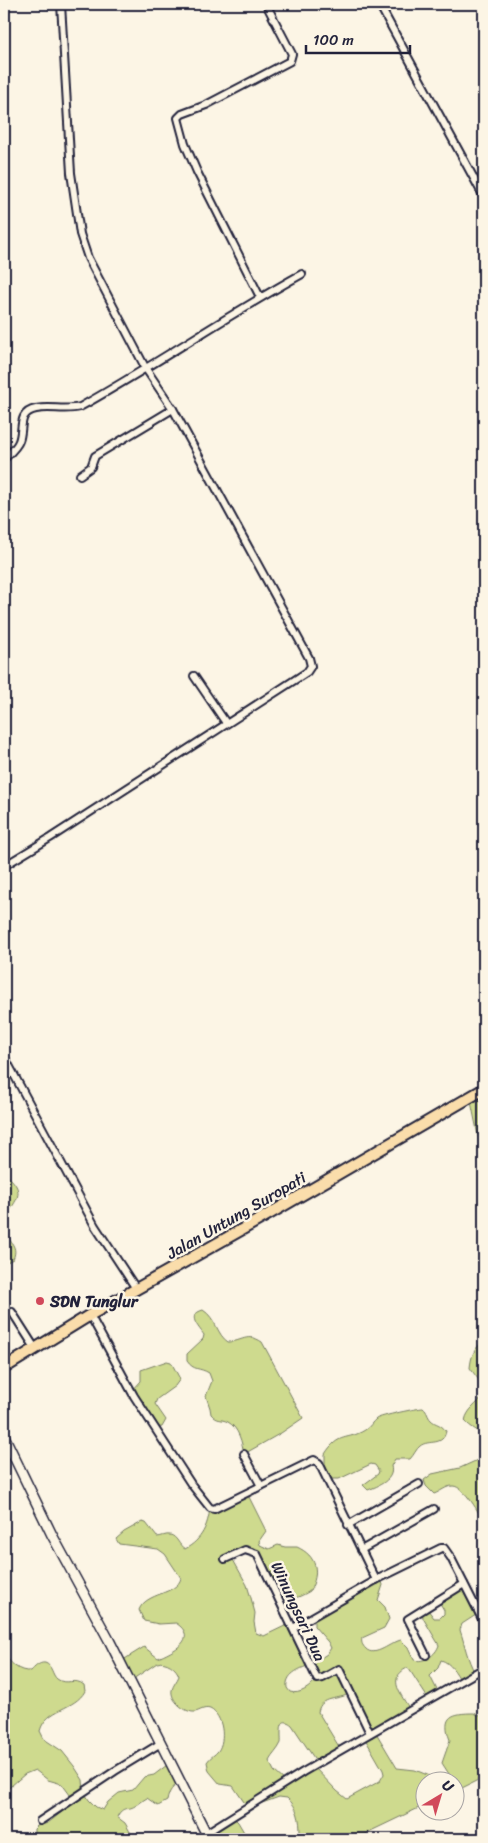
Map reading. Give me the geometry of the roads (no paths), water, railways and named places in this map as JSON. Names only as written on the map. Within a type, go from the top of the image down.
[{"type":"main road","name":"Jalan Untung Suropati","points":[[4,1368],[90,1315],[137,1290],[484,1089]]},
{"type":"street","points":[[4,866],[307,672],[311,666],[309,658],[173,409],[146,369],[88,258],[80,234],[75,207],[69,153],[61,4]]},
{"type":"street","points":[[260,297],[197,172],[185,144],[178,118],[182,114],[206,104],[290,60],[292,54],[266,4]]},
{"type":"street","points":[[380,4],[484,197]]},
{"type":"street","points":[[4,459],[19,442],[20,423],[25,415],[35,409],[69,410],[80,407],[146,369],[260,297],[302,274]]},
{"type":"street","points":[[80,475],[92,467],[95,456],[173,409]]},
{"type":"street","points":[[194,676],[226,723]]},
{"type":"street","points":[[4,1056],[48,1135],[95,1226],[137,1290]]},
{"type":"street","points":[[12,1312],[35,1348]]},
{"type":"street","points":[[90,1315],[134,1396],[205,1504],[214,1509],[314,1460],[319,1463],[376,1580]]},
{"type":"street","points":[[4,1436],[52,1535],[109,1640],[207,1836],[303,1772],[484,1668]]},
{"type":"street","points":[[244,1454],[261,1486]]},
{"type":"street","points":[[348,1525],[419,1484]]},
{"type":"street","points":[[361,1550],[434,1509]]},
{"type":"street","points":[[293,1628],[376,1580],[441,1548],[446,1550],[484,1623]]},
{"type":"street","name":"Winungsari Dua","points":[[225,1559],[245,1550],[257,1554],[316,1679],[323,1678],[339,1669],[370,1733]]},
{"type":"street","points":[[426,1655],[408,1619],[464,1584]]},
{"type":"street","points":[[40,1821],[161,1743]]},
{"type":"place","name":"SDN Tunglur","points":[[40,1301]]}]
